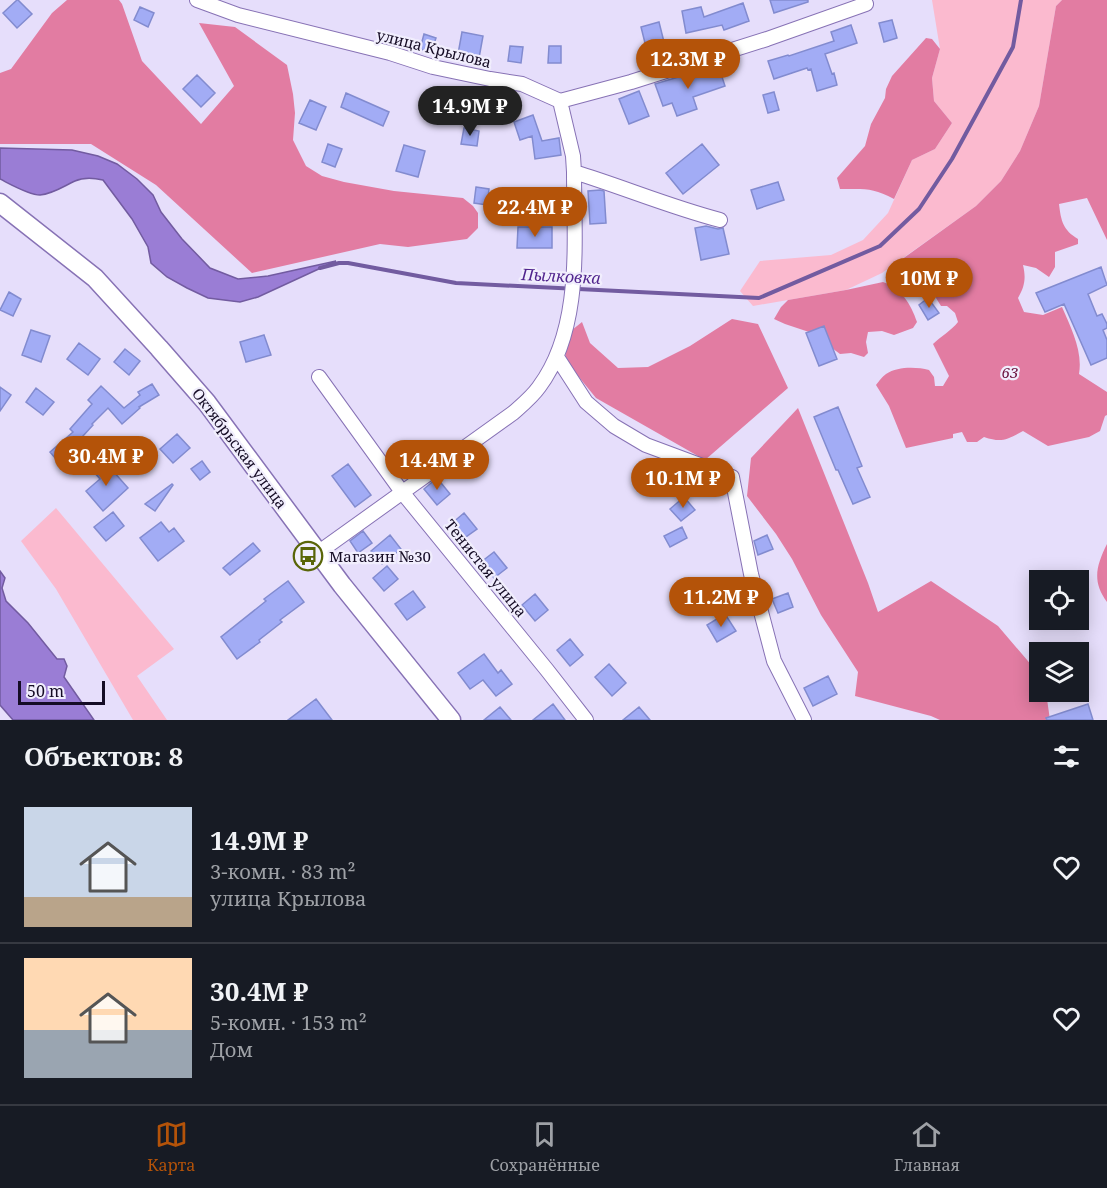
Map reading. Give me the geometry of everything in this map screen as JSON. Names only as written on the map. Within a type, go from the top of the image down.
[{"type":"street","name":"улица Крылова","points":[[197,0],[238,15],[390,53],[433,67],[522,84],[560,101]]},
{"type":"street","points":[[319,552],[513,413],[539,388],[557,357],[569,315],[574,266],[573,156],[560,101],[631,82],[745,46],[866,4]]},
{"type":"street","points":[[574,172],[643,194],[686,211],[720,220]]},
{"type":"street","name":"Октябрьская улица","points":[[0,203],[95,278],[207,403],[342,585],[451,720]]},
{"type":"street","points":[[557,357],[586,402],[614,426],[646,445],[732,477],[751,574],[774,661],[804,720]]},
{"type":"street","name":"Тенистая улица","points":[[319,377],[402,492],[586,720]]},
{"type":"shaded area","points":[[932,0],[1062,0],[1056,6],[1039,106],[1020,151],[1001,181],[976,206],[882,273],[846,290],[753,306],[740,291],[760,261],[831,255],[863,240],[888,213],[912,160],[935,149],[952,123],[934,101],[932,78],[940,49]]},
{"type":"shaded area","points":[[0,148],[72,150],[98,156],[117,164],[153,195],[161,212],[182,239],[210,268],[238,279],[268,276],[336,261],[258,297],[240,302],[208,298],[167,277],[151,263],[148,247],[132,219],[103,180],[82,179],[49,193],[40,195],[31,193],[0,179]]},
{"type":"shaded area","points":[[56,508],[174,649],[137,676],[167,720],[133,720],[56,589],[21,541]]},
{"type":"shaded area","points":[[0,571],[5,578],[2,588],[6,601],[28,623],[57,659],[64,659],[67,666],[64,677],[94,720],[13,720],[0,705]]},
{"type":"green space","points":[[67,0],[119,0],[142,61],[201,124],[234,86],[199,23],[235,27],[287,65],[295,113],[293,140],[306,166],[322,176],[344,182],[394,191],[463,198],[478,213],[478,228],[467,239],[408,247],[380,244],[252,273],[156,185],[91,144],[0,144],[0,73],[11,69],[52,13]]},
{"type":"green space","name":"63","points":[[1062,0],[1107,0],[1107,240],[1087,198],[1059,204],[1064,224],[1069,232],[1078,239],[1078,244],[1055,252],[1055,267],[1049,277],[1036,268],[1023,265],[1024,282],[1018,298],[1024,312],[1043,315],[1062,307],[1078,348],[1079,374],[1107,392],[1107,415],[1100,431],[1089,437],[1048,446],[1023,431],[1004,440],[984,437],[977,442],[967,442],[962,432],[953,434],[953,438],[906,448],[889,406],[876,385],[891,371],[913,368],[929,370],[934,377],[935,386],[943,386],[949,376],[933,344],[958,322],[955,313],[947,306],[941,306],[936,298],[937,289],[931,285],[926,295],[918,284],[918,274],[913,270],[900,270],[894,265],[976,206],[1001,181],[1020,151],[1039,106],[1056,6]]},
{"type":"green space","points":[[926,38],[932,39],[940,49],[932,78],[934,101],[952,123],[935,149],[912,160],[894,199],[874,191],[840,189],[837,178],[865,146],[871,124],[885,98],[892,76]]},
{"type":"green space","points":[[883,282],[895,288],[904,298],[917,322],[913,328],[894,335],[882,331],[868,332],[866,342],[868,353],[864,357],[851,353],[840,354],[812,333],[774,319],[788,300]]},
{"type":"green space","points":[[732,319],[758,324],[788,388],[705,460],[596,398],[565,360],[567,334],[582,322],[590,343],[618,368],[648,367],[690,346]]},
{"type":"green space","points":[[798,408],[878,612],[931,581],[998,626],[1029,662],[1029,702],[1047,702],[1050,720],[940,720],[855,696],[858,672],[821,615],[792,559],[747,496],[751,458]]},
{"type":"green space","points":[[1107,544],[1107,602],[1099,588],[1097,574]]},
{"type":"building","points":[[17,0],[32,14],[17,28],[3,13]]},
{"type":"building","points":[[770,0],[808,0],[808,2],[774,13]]},
{"type":"building","points":[[743,3],[749,21],[724,30],[722,25],[686,33],[682,11],[701,7],[704,17]]},
{"type":"building","points":[[140,7],[154,13],[148,27],[134,20]]},
{"type":"building","points":[[892,20],[897,38],[884,42],[879,23]]},
{"type":"building","points":[[659,22],[664,42],[646,47],[641,27]]},
{"type":"building","points":[[851,25],[857,43],[825,54],[837,85],[817,91],[811,69],[807,68],[774,79],[768,61],[834,41],[831,32]]},
{"type":"building","points":[[462,32],[483,36],[479,58],[458,54]]},
{"type":"building","points":[[424,34],[436,38],[431,52],[420,49]]},
{"type":"building","points":[[510,46],[523,47],[521,63],[508,61]]},
{"type":"building","points":[[549,46],[561,46],[561,63],[548,63]]},
{"type":"building","points":[[719,68],[725,86],[693,97],[697,109],[677,116],[672,103],[663,106],[655,84],[685,75],[686,79]]},
{"type":"building","points":[[197,75],[215,93],[201,107],[183,89]]},
{"type":"building","points":[[639,91],[649,116],[629,124],[619,99]]},
{"type":"building","points":[[774,92],[779,110],[768,113],[763,95]]},
{"type":"building","points":[[346,93],[389,112],[383,126],[341,107]]},
{"type":"building","points":[[310,100],[326,107],[316,130],[299,123]]},
{"type":"building","points":[[533,115],[542,141],[559,138],[561,155],[535,159],[532,136],[520,140],[514,122]]},
{"type":"building","points":[[464,128],[479,131],[477,146],[461,144]]},
{"type":"building","points":[[328,144],[342,149],[335,167],[322,162]]},
{"type":"building","points":[[702,144],[719,165],[683,194],[666,173]]},
{"type":"building","points":[[404,145],[425,151],[418,177],[396,171]]},
{"type":"building","points":[[778,182],[784,200],[757,209],[751,190]]},
{"type":"building","points":[[476,187],[489,189],[487,205],[474,203]]},
{"type":"building","points":[[588,191],[604,191],[606,223],[590,224]]},
{"type":"building","points":[[706,226],[723,228],[729,254],[701,260],[695,228]]},
{"type":"building","points":[[518,227],[552,227],[552,248],[517,248]]},
{"type":"building","points":[[1101,267],[1107,285],[1088,294],[1097,316],[1102,314],[1107,324],[1107,328],[1103,330],[1107,340],[1107,358],[1091,365],[1064,304],[1045,312],[1036,293]]},
{"type":"building","points":[[9,292],[21,299],[13,316],[0,310]]},
{"type":"building","points":[[928,298],[939,313],[928,320],[919,305]]},
{"type":"building","points":[[824,326],[837,359],[819,366],[806,333]]},
{"type":"building","points":[[31,330],[50,336],[41,362],[22,355]]},
{"type":"building","points":[[264,335],[271,355],[246,362],[240,342]]},
{"type":"building","points":[[79,343],[100,359],[88,375],[67,359]]},
{"type":"building","points":[[125,349],[140,361],[129,375],[114,362]]},
{"type":"building","points":[[152,384],[159,395],[139,407],[122,424],[108,408],[72,448],[77,453],[62,466],[50,452],[73,432],[70,429],[92,404],[88,400],[101,386],[124,408],[140,395],[138,392]]},
{"type":"building","points":[[0,387],[11,395],[0,411]]},
{"type":"building","points":[[36,388],[54,402],[43,415],[26,402]]},
{"type":"building","points":[[838,407],[862,466],[857,468],[870,497],[853,504],[814,417]]},
{"type":"building","points":[[177,434],[190,448],[173,463],[160,449]]},
{"type":"building","points":[[202,461],[210,472],[200,480],[191,469]]},
{"type":"building","points":[[662,461],[672,476],[653,490],[642,475]]},
{"type":"building","points":[[105,462],[128,488],[103,511],[86,491],[100,479],[94,472]]},
{"type":"building","points":[[348,464],[371,495],[355,507],[332,476]]},
{"type":"building","points":[[437,478],[450,494],[437,505],[424,489]]},
{"type":"building","points":[[172,484],[155,511],[145,504]]},
{"type":"building","points":[[684,497],[695,510],[681,521],[670,509]]},
{"type":"building","points":[[113,512],[124,526],[106,541],[94,527]]},
{"type":"building","points":[[464,513],[477,529],[463,539],[451,524]]},
{"type":"building","points":[[161,522],[169,532],[174,528],[184,541],[158,561],[140,538]]},
{"type":"building","points":[[682,527],[687,538],[670,547],[664,536]]},
{"type":"building","points":[[363,531],[372,543],[358,553],[350,541]]},
{"type":"building","points":[[390,535],[401,549],[382,564],[371,551]]},
{"type":"building","points":[[767,535],[773,549],[758,555],[754,541]]},
{"type":"building","points":[[253,543],[260,551],[230,575],[223,568]]},
{"type":"building","points":[[494,552],[507,568],[494,578],[481,562]]},
{"type":"building","points":[[387,566],[398,579],[384,591],[373,578]]},
{"type":"building","points":[[288,581],[304,602],[280,620],[282,622],[259,640],[260,642],[237,659],[221,637]]},
{"type":"building","points":[[413,591],[425,607],[407,620],[395,604]]},
{"type":"building","points":[[788,593],[793,607],[778,613],[772,599]]},
{"type":"building","points":[[535,594],[548,610],[535,621],[522,605]]},
{"type":"building","points":[[725,614],[736,631],[717,642],[707,625]]},
{"type":"building","points":[[570,639],[583,655],[570,666],[557,650]]},
{"type":"building","points":[[484,654],[498,673],[501,670],[512,684],[496,696],[483,680],[470,689],[458,673]]},
{"type":"building","points":[[609,664],[626,683],[612,696],[595,677]]},
{"type":"building","points":[[828,676],[837,694],[813,706],[804,688]]},
{"type":"building","points":[[316,699],[332,720],[288,720]]},
{"type":"building","points":[[553,704],[565,720],[533,720]]},
{"type":"building","points":[[1088,704],[1093,720],[1047,720],[1046,718]]},
{"type":"building","points":[[500,707],[511,720],[484,720]]},
{"type":"building","points":[[639,707],[650,720],[623,720]]},
{"type":"waterway","name":"Пылковка","points":[[320,268],[348,263],[456,283],[759,298],[880,246],[919,209],[952,159],[1013,47],[1021,0]]},
{"type":"place","name":"Магазин №30","points":[[308,556]]}]
